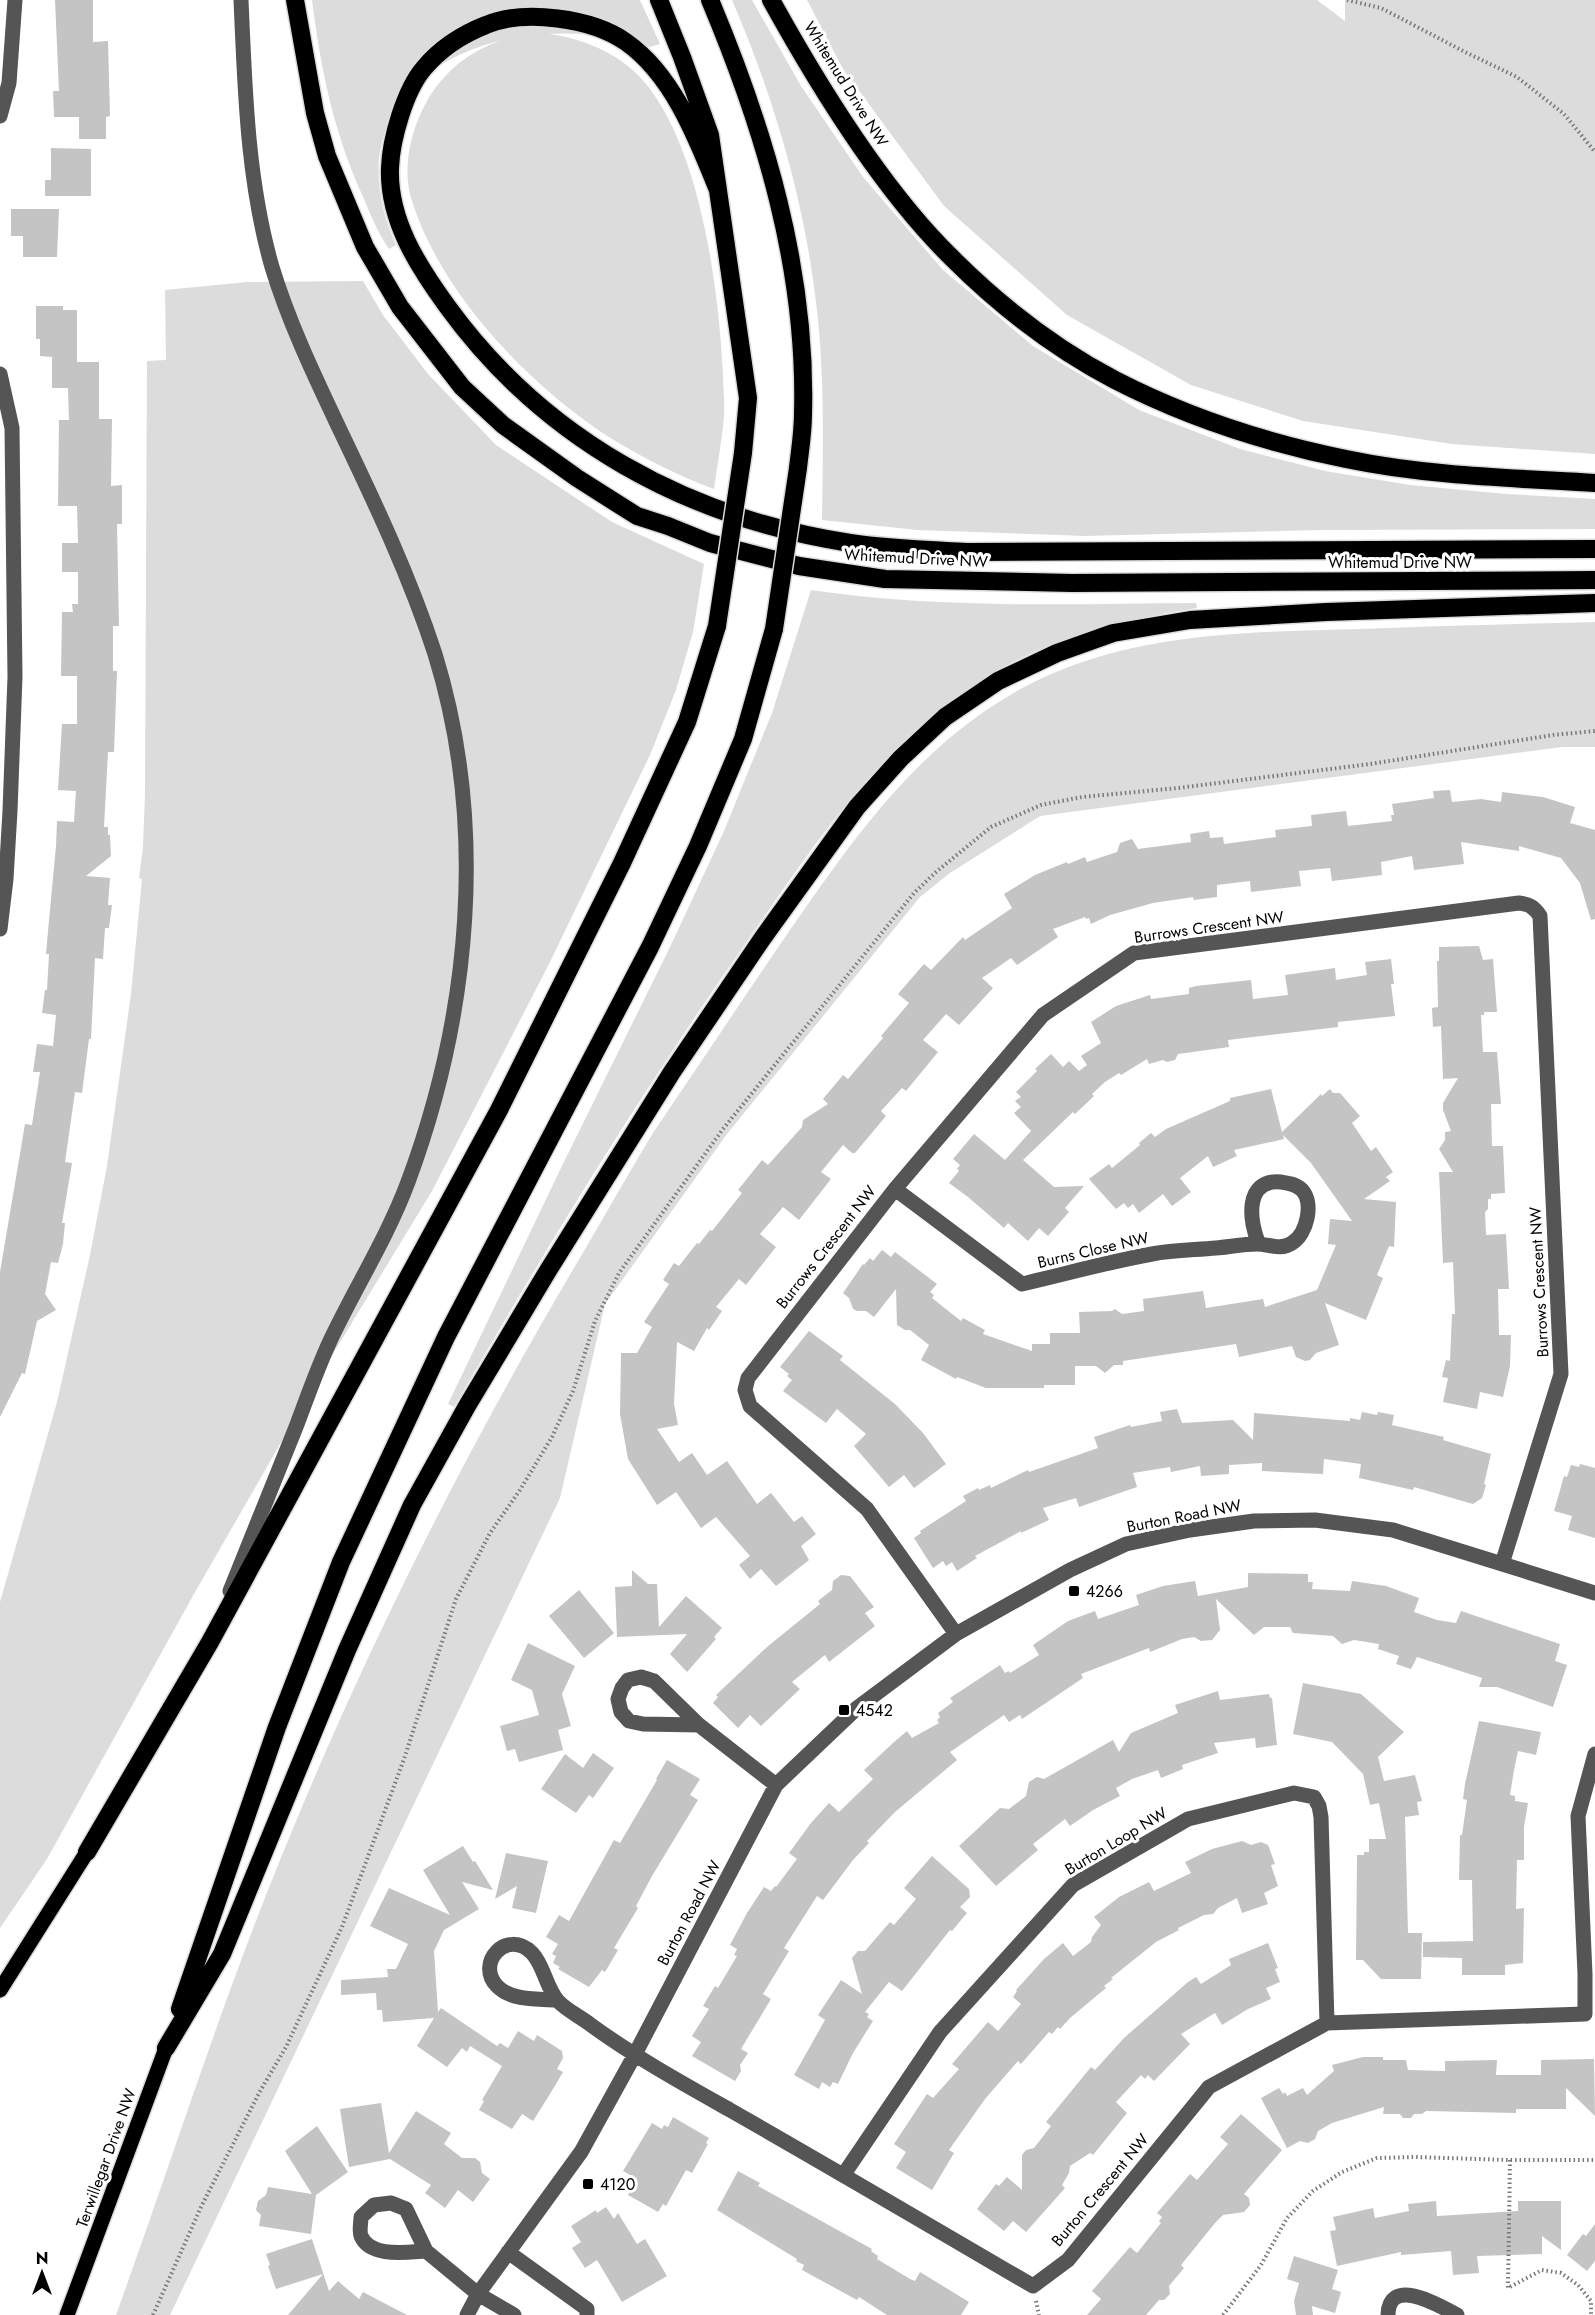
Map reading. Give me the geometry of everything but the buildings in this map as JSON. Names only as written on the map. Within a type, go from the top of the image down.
[{"type":"highway","name":"Whitemud Drive NW","points":[[295,0],[315,113],[327,156],[365,247],[400,307],[462,387],[503,425],[577,478],[637,516],[710,543],[799,566],[885,579],[1072,583],[1595,580]]},
{"type":"highway","points":[[87,1852],[210,1642],[515,1078],[622,863],[687,722],[717,626],[743,453],[748,398],[710,135],[659,0]]},
{"type":"highway","points":[[166,2048],[277,1727],[341,1562],[446,1337],[634,979],[698,846],[743,739],[774,629],[798,468],[803,414],[801,344],[793,272],[779,198],[745,87],[711,0]]},
{"type":"highway","name":"Whitemud Drive NW","points":[[771,0],[815,75],[877,169],[950,256],[982,287],[1032,326],[1070,353],[1115,380],[1180,409],[1243,432],[1349,460],[1469,474],[1595,483]]},
{"type":"highway","points":[[718,190],[697,137],[682,109],[649,62],[626,42],[605,30],[575,20],[548,18],[521,18],[488,23],[454,41],[423,69],[399,120],[390,170],[393,200],[414,256],[453,315],[526,396],[600,452],[638,474],[711,508],[810,535],[904,549],[970,552],[1595,549]]},
{"type":"highway","points":[[166,2048],[222,1954],[356,1629],[412,1504],[467,1406],[672,1072],[762,939],[857,807],[901,758],[945,717],[998,681],[1057,653],[1113,633],[1201,620],[1326,612],[1595,603]]},
{"type":"main road","points":[[0,1990],[87,1852]]},
{"type":"main road","name":"Terwillegar Drive NW","points":[[67,2315],[166,2048]]},
{"type":"street","points":[[0,116],[9,83],[15,0]]},
{"type":"street","points":[[210,1642],[329,1343],[376,1253],[407,1184],[431,1110],[446,1051],[463,953],[465,909],[465,819],[460,769],[436,657],[416,600],[311,367],[272,266],[249,146],[241,0]]},
{"type":"street","points":[[0,374],[12,428],[6,521],[15,621],[14,744],[6,879],[0,929]]},
{"type":"street","name":"Burrows Crescent NW","points":[[956,1634],[867,1509],[750,1406],[745,1390],[748,1377],[895,1189],[1043,1015],[1134,954],[1519,903],[1528,904],[1540,916],[1561,1374],[1502,1564]]},
{"type":"street","name":"Burns Close NW","points":[[895,1189],[1022,1284],[1153,1254],[1259,1244],[1280,1247],[1292,1244],[1302,1234],[1307,1220],[1306,1198],[1302,1190],[1292,1183],[1277,1181],[1266,1183],[1256,1193],[1250,1208],[1250,1219],[1252,1230],[1259,1244]]},
{"type":"street","name":"Burton Road NW","points":[[467,2315],[478,2294],[581,2152],[776,1785],[857,1708],[956,1634],[1070,1570],[1126,1544],[1190,1530],[1254,1521],[1315,1520],[1393,1530],[1595,1593]]},
{"type":"street","points":[[699,1725],[643,1724],[629,1721],[621,1712],[618,1699],[622,1688],[628,1680],[641,1677],[654,1681],[699,1725],[776,1785]]},
{"type":"street","name":"Burton Crescent NW","points":[[634,2056],[844,2174],[1033,2286],[1068,2260],[1209,2087],[1327,2023],[1590,2014],[1590,1974],[1578,1816],[1595,1754]]},
{"type":"street","name":"Burton Loop NW","points":[[844,2174],[940,2032],[1073,1885],[1188,1819],[1294,1793],[1314,1797],[1321,1817],[1327,2023]]},
{"type":"street","points":[[558,2000],[508,1994],[496,1986],[490,1972],[492,1958],[499,1949],[509,1944],[532,1953],[558,2000],[634,2056]]},
{"type":"street","points":[[426,2251],[478,2294],[514,2315]]},
{"type":"street","points":[[508,2252],[586,2309],[586,2315]]},
{"type":"street","points":[[1388,2315],[1388,2310],[1395,2299],[1404,2295],[1424,2298],[1457,2315]]},
{"type":"path","points":[[1347,0],[1381,8],[1517,76],[1564,114],[1595,152]]},
{"type":"path","points":[[153,2315],[201,2207],[286,2047],[342,1927],[404,1759],[456,1599],[490,1533],[520,1491],[552,1437],[573,1390],[595,1321],[619,1273],[723,1129],[914,893],[991,827],[1041,805],[1082,796],[1178,788],[1370,764],[1554,735],[1595,731]]},
{"type":"path","points":[[1222,2315],[1261,2265],[1287,2218],[1313,2191],[1342,2172],[1377,2158],[1595,2160]]},
{"type":"path","points":[[1510,2160],[1508,2288],[1542,2270],[1561,2273],[1578,2285],[1591,2301],[1591,2315]]},
{"type":"shaded area","points":[[312,0],[640,0],[660,44],[650,47],[594,35],[539,34],[486,45],[440,65],[405,96],[384,137],[379,186],[396,245],[389,249],[375,224],[344,150],[324,77]]},
{"type":"shaded area","points":[[732,0],[752,0],[801,86],[863,177],[943,270],[1033,346],[1139,410],[1240,449],[1325,471],[1410,485],[1595,499],[1595,529],[1322,530],[1085,536],[917,530],[822,520],[822,383],[819,329],[811,263],[785,148],[761,73]]},
{"type":"shaded area","points":[[807,0],[1317,0],[1345,21],[1345,0],[1595,0],[1595,454],[1452,444],[1303,421],[1191,385],[1067,315],[944,206],[843,69]]},
{"type":"shaded area","points":[[543,33],[581,41],[605,51],[637,74],[659,102],[676,136],[691,175],[711,259],[721,341],[724,412],[714,489],[662,466],[612,439],[550,393],[491,334],[465,302],[424,233],[411,198],[407,174],[416,124],[427,101],[449,73],[476,52],[507,39]]},
{"type":"shaded area","points":[[363,281],[383,315],[428,374],[496,445],[612,522],[704,564],[693,632],[676,690],[650,755],[549,964],[432,1191],[311,1390],[194,1594],[47,1859],[0,1928],[0,1602],[57,1402],[90,1255],[107,1166],[131,994],[142,879],[139,878],[143,847],[145,793],[147,361],[166,360],[165,290],[247,282]]},
{"type":"shaded area","points":[[811,590],[955,603],[1196,603],[1197,608],[1103,628],[1073,637],[1015,661],[959,695],[897,747],[818,840],[670,1054],[560,1229],[454,1407],[448,1404],[724,831],[772,713]]},
{"type":"shaded area","points":[[1595,622],[1595,747],[1562,747],[1040,816],[950,873],[920,897],[727,1134],[605,1304],[560,1498],[170,2315],[116,2315],[216,2030],[280,1860],[347,1704],[420,1550],[541,1325],[653,1133],[820,887],[889,798],[940,746],[999,702],[1032,683],[1071,666],[1110,653],[1151,644],[1234,634]]},
{"type":"place","name":"4266","points":[[1074,1591]]},
{"type":"place","name":"4542","points":[[844,1710]]},
{"type":"place","name":"4120","points":[[588,2184]]}]
